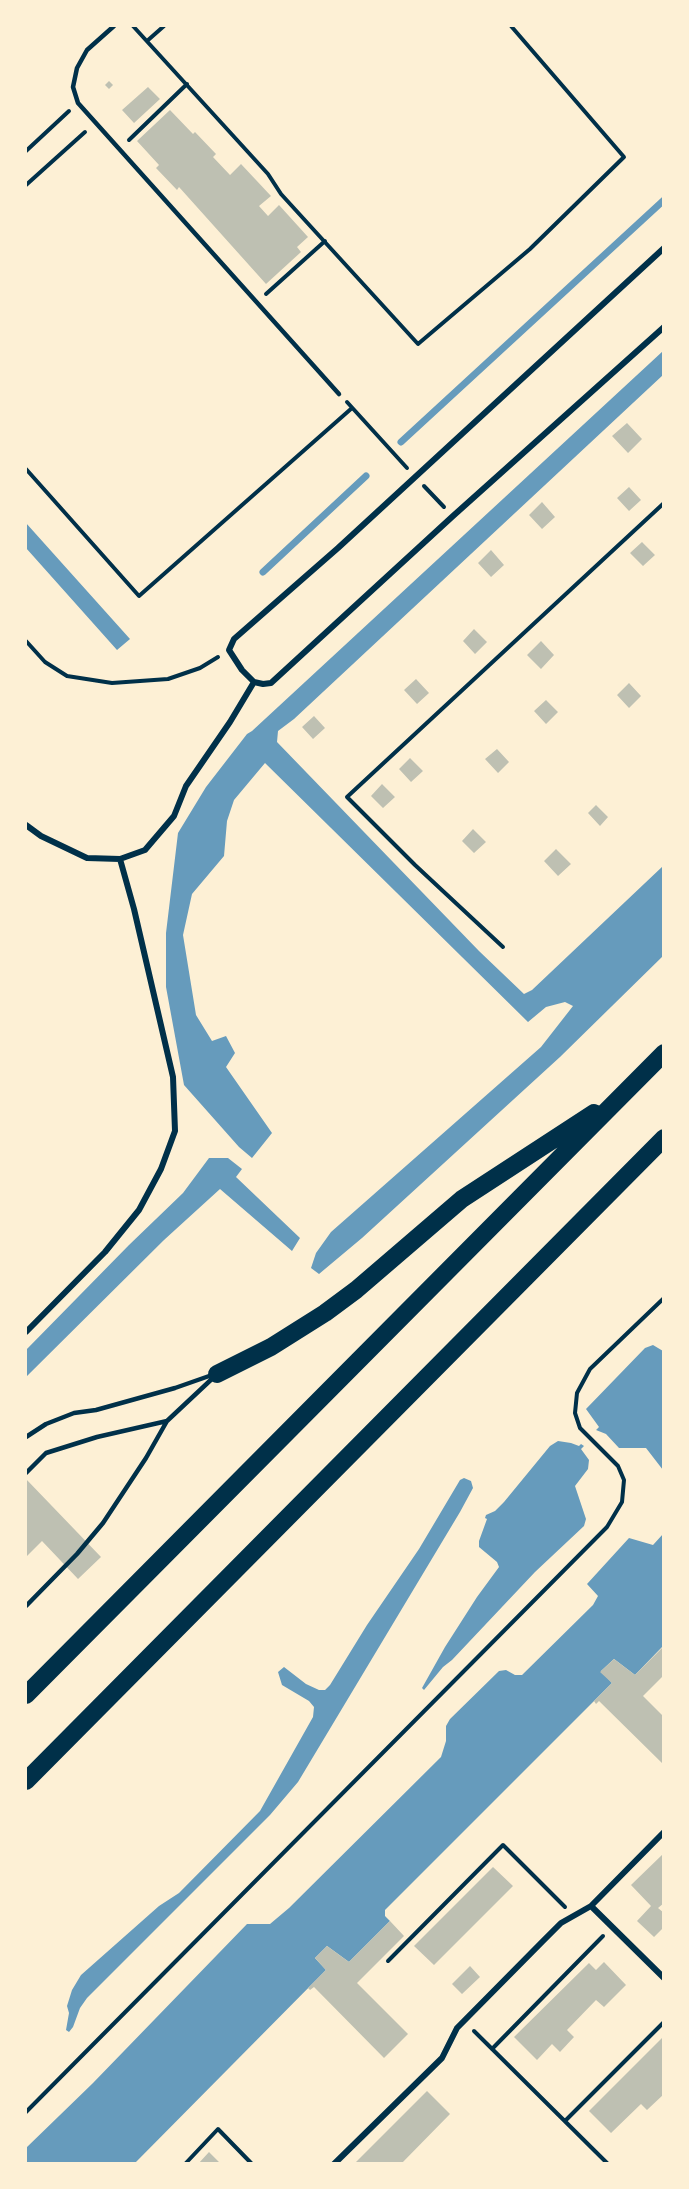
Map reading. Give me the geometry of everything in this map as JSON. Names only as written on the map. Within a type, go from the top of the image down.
[{"type":"highway","points":[[26,1695],[663,1053]]},
{"type":"highway","points":[[217,1374],[271,1347],[325,1313],[356,1290],[462,1198],[623,1094]]},
{"type":"highway","points":[[26,1781],[663,1138]]},
{"type":"street","points":[[663,248],[338,548],[234,639],[229,650],[242,670],[254,682],[271,683],[663,327]]},
{"type":"street","points":[[26,825],[41,836],[87,858],[120,859],[145,850],[174,816],[186,786],[230,722],[254,682]]},
{"type":"street","points":[[26,1332],[105,1252],[139,1210],[161,1169],[175,1131],[173,1077],[120,859]]},
{"type":"street","points":[[334,2163],[442,2058],[458,2028],[561,1923],[591,1906],[663,1832]]},
{"type":"street","points":[[591,1906],[663,1978]]},
{"type":"lane","points":[[114,26],[87,50],[78,68],[73,87],[78,103],[339,394]]},
{"type":"lane","points":[[26,1606],[77,1554],[103,1523],[167,1421],[192,1395],[217,1374]]},
{"type":"lane","points":[[26,1437],[46,1424],[74,1413],[96,1410],[217,1374]]},
{"type":"lane","points":[[26,1473],[45,1453],[97,1437],[167,1421]]},
{"type":"path","points":[[133,26],[268,174],[280,194],[418,344],[530,249],[624,157],[511,26]]},
{"type":"path","points":[[147,41],[164,26]]},
{"type":"path","points":[[119,149],[187,84]]},
{"type":"path","points":[[26,151],[78,103]]},
{"type":"path","points":[[26,185],[95,122]]},
{"type":"path","points":[[257,302],[325,241]]},
{"type":"path","points":[[26,469],[139,596],[352,408]]},
{"type":"path","points":[[356,412],[453,516]]},
{"type":"path","points":[[503,947],[415,866],[347,797],[663,503]]},
{"type":"path","points":[[26,641],[45,662],[68,676],[112,683],[168,679],[201,668],[229,650]]},
{"type":"path","points":[[26,2112],[607,1527],[622,1502],[624,1480],[618,1466],[580,1428],[575,1413],[577,1393],[590,1369],[663,1298]]},
{"type":"path","points":[[388,1960],[503,1845],[574,1915]]},
{"type":"path","points":[[492,2049],[569,1967],[612,1927]]},
{"type":"path","points":[[513,2019],[518,2023]]},
{"type":"path","points":[[464,2022],[608,2163]]},
{"type":"path","points":[[565,2121],[663,2022]]},
{"type":"path","points":[[185,2163],[218,2129],[252,2163]]},
{"type":"water","points":[[663,351],[663,375],[294,719],[278,731],[277,742],[479,951],[524,994],[532,990],[663,866],[663,956],[560,1057],[362,1238],[319,1274],[311,1268],[316,1253],[331,1232],[541,1047],[573,1006],[565,1002],[546,1007],[528,1022],[265,763],[234,800],[227,821],[224,856],[192,894],[183,935],[196,1015],[212,1041],[226,1036],[235,1053],[226,1067],[272,1133],[252,1158],[239,1147],[184,1085],[166,987],[166,933],[178,833],[206,787],[247,734]]},
{"type":"water","points":[[26,523],[130,639],[117,650],[26,548]]},
{"type":"water","points":[[209,1158],[228,1158],[242,1169],[236,1177],[300,1238],[292,1251],[220,1189],[164,1240],[26,1377],[26,1350],[183,1193]]},
{"type":"water","points":[[653,1345],[663,1351],[663,1470],[646,1448],[619,1448],[606,1434],[596,1430],[599,1427],[586,1409],[645,1348]]},
{"type":"water","points":[[558,1441],[579,1446],[581,1444],[584,1446],[581,1449],[589,1460],[588,1469],[575,1486],[586,1519],[584,1526],[535,1572],[443,1667],[424,1690],[422,1688],[445,1647],[499,1567],[497,1562],[479,1547],[487,1519],[486,1515],[495,1511],[504,1502],[550,1446]]},
{"type":"water","points":[[464,1478],[471,1481],[473,1488],[460,1512],[298,1782],[270,1815],[87,1998],[80,2008],[73,2027],[69,2032],[66,2030],[69,2013],[67,2006],[72,1990],[81,1975],[159,1906],[179,1893],[260,1811],[313,1717],[314,1707],[309,1701],[282,1685],[278,1672],[284,1667],[306,1684],[319,1690],[325,1690],[330,1685],[367,1625],[419,1549],[460,1480]]},
{"type":"water","points":[[663,1534],[663,1646],[635,1675],[614,1659],[601,1671],[612,1683],[385,1910],[385,1916],[390,1921],[349,1962],[327,1946],[315,1958],[326,1970],[135,2163],[26,2164],[26,2148],[93,2083],[247,1924],[270,1924],[289,1908],[441,1757],[446,1741],[446,1726],[450,1719],[499,1671],[506,1670],[515,1675],[522,1675],[593,1605],[598,1596],[587,1584],[629,1538],[653,1545]]},
{"type":"building","points":[[109,81],[113,85],[109,89],[105,85]]},
{"type":"building","points":[[148,87],[160,99],[134,123],[122,110]]},
{"type":"building","points":[[170,110],[216,154],[213,157],[230,175],[241,164],[271,196],[259,206],[268,216],[279,205],[308,237],[297,247],[301,252],[266,284],[179,187],[177,190],[156,168],[159,165],[137,141]]},
{"type":"building","points":[[627,423],[642,439],[628,453],[612,436]]},
{"type":"building","points":[[629,487],[641,500],[629,511],[617,498]]},
{"type":"building","points":[[542,502],[555,517],[542,529],[529,515]]},
{"type":"building","points":[[642,542],[655,555],[643,566],[630,553]]},
{"type":"building","points":[[491,550],[504,565],[491,577],[478,563]]},
{"type":"building","points":[[474,629],[487,642],[475,654],[463,641]]},
{"type":"building","points":[[541,641],[554,655],[541,669],[527,655]]},
{"type":"building","points":[[416,679],[429,693],[417,704],[404,690]]},
{"type":"building","points":[[629,683],[641,696],[629,708],[617,695]]},
{"type":"building","points":[[546,700],[558,712],[546,724],[534,711]]},
{"type":"building","points":[[314,716],[325,728],[313,739],[302,727]]},
{"type":"building","points":[[497,749],[509,762],[498,773],[485,759]]},
{"type":"building","points":[[410,758],[423,771],[411,782],[399,769]]},
{"type":"building","points":[[382,784],[395,797],[383,808],[371,796]]},
{"type":"building","points":[[596,805],[608,817],[600,826],[588,813]]},
{"type":"building","points":[[473,829],[486,842],[474,853],[462,841]]},
{"type":"building","points":[[556,849],[571,864],[558,876],[544,861]]},
{"type":"building","points":[[26,1479],[101,1557],[78,1579],[42,1541],[26,1557]]},
{"type":"building","points":[[664,1646],[664,1675],[643,1696],[664,1717],[664,1765],[599,1701],[596,1704],[594,1701],[612,1683],[600,1672],[614,1659],[635,1675]]},
{"type":"building","points":[[664,1853],[664,1903],[658,1908],[664,1913],[664,1927],[654,1937],[637,1921],[651,1906],[631,1885]]},
{"type":"building","points":[[493,1867],[513,1886],[434,1965],[414,1946]]},
{"type":"building","points":[[390,1921],[404,1936],[357,1983],[408,2034],[384,2058],[314,1987],[310,1990],[308,1988],[326,1970],[315,1958],[327,1946],[349,1962]]},
{"type":"building","points":[[604,1962],[626,1985],[604,2007],[596,2000],[567,2030],[574,2037],[560,2052],[552,2044],[537,2060],[514,2037],[589,1963],[596,1970]]},
{"type":"building","points":[[470,1966],[480,1977],[462,1994],[452,1984]]},
{"type":"building","points":[[664,2036],[664,2094],[647,2110],[641,2104],[611,2133],[589,2111]]},
{"type":"building","points":[[427,2091],[450,2114],[401,2164],[354,2164]]},
{"type":"building","points":[[209,2152],[221,2164],[198,2164]]},
{"type":"waterway","points":[[401,442],[664,200]]},
{"type":"waterway","points":[[263,572],[366,476]]}]
